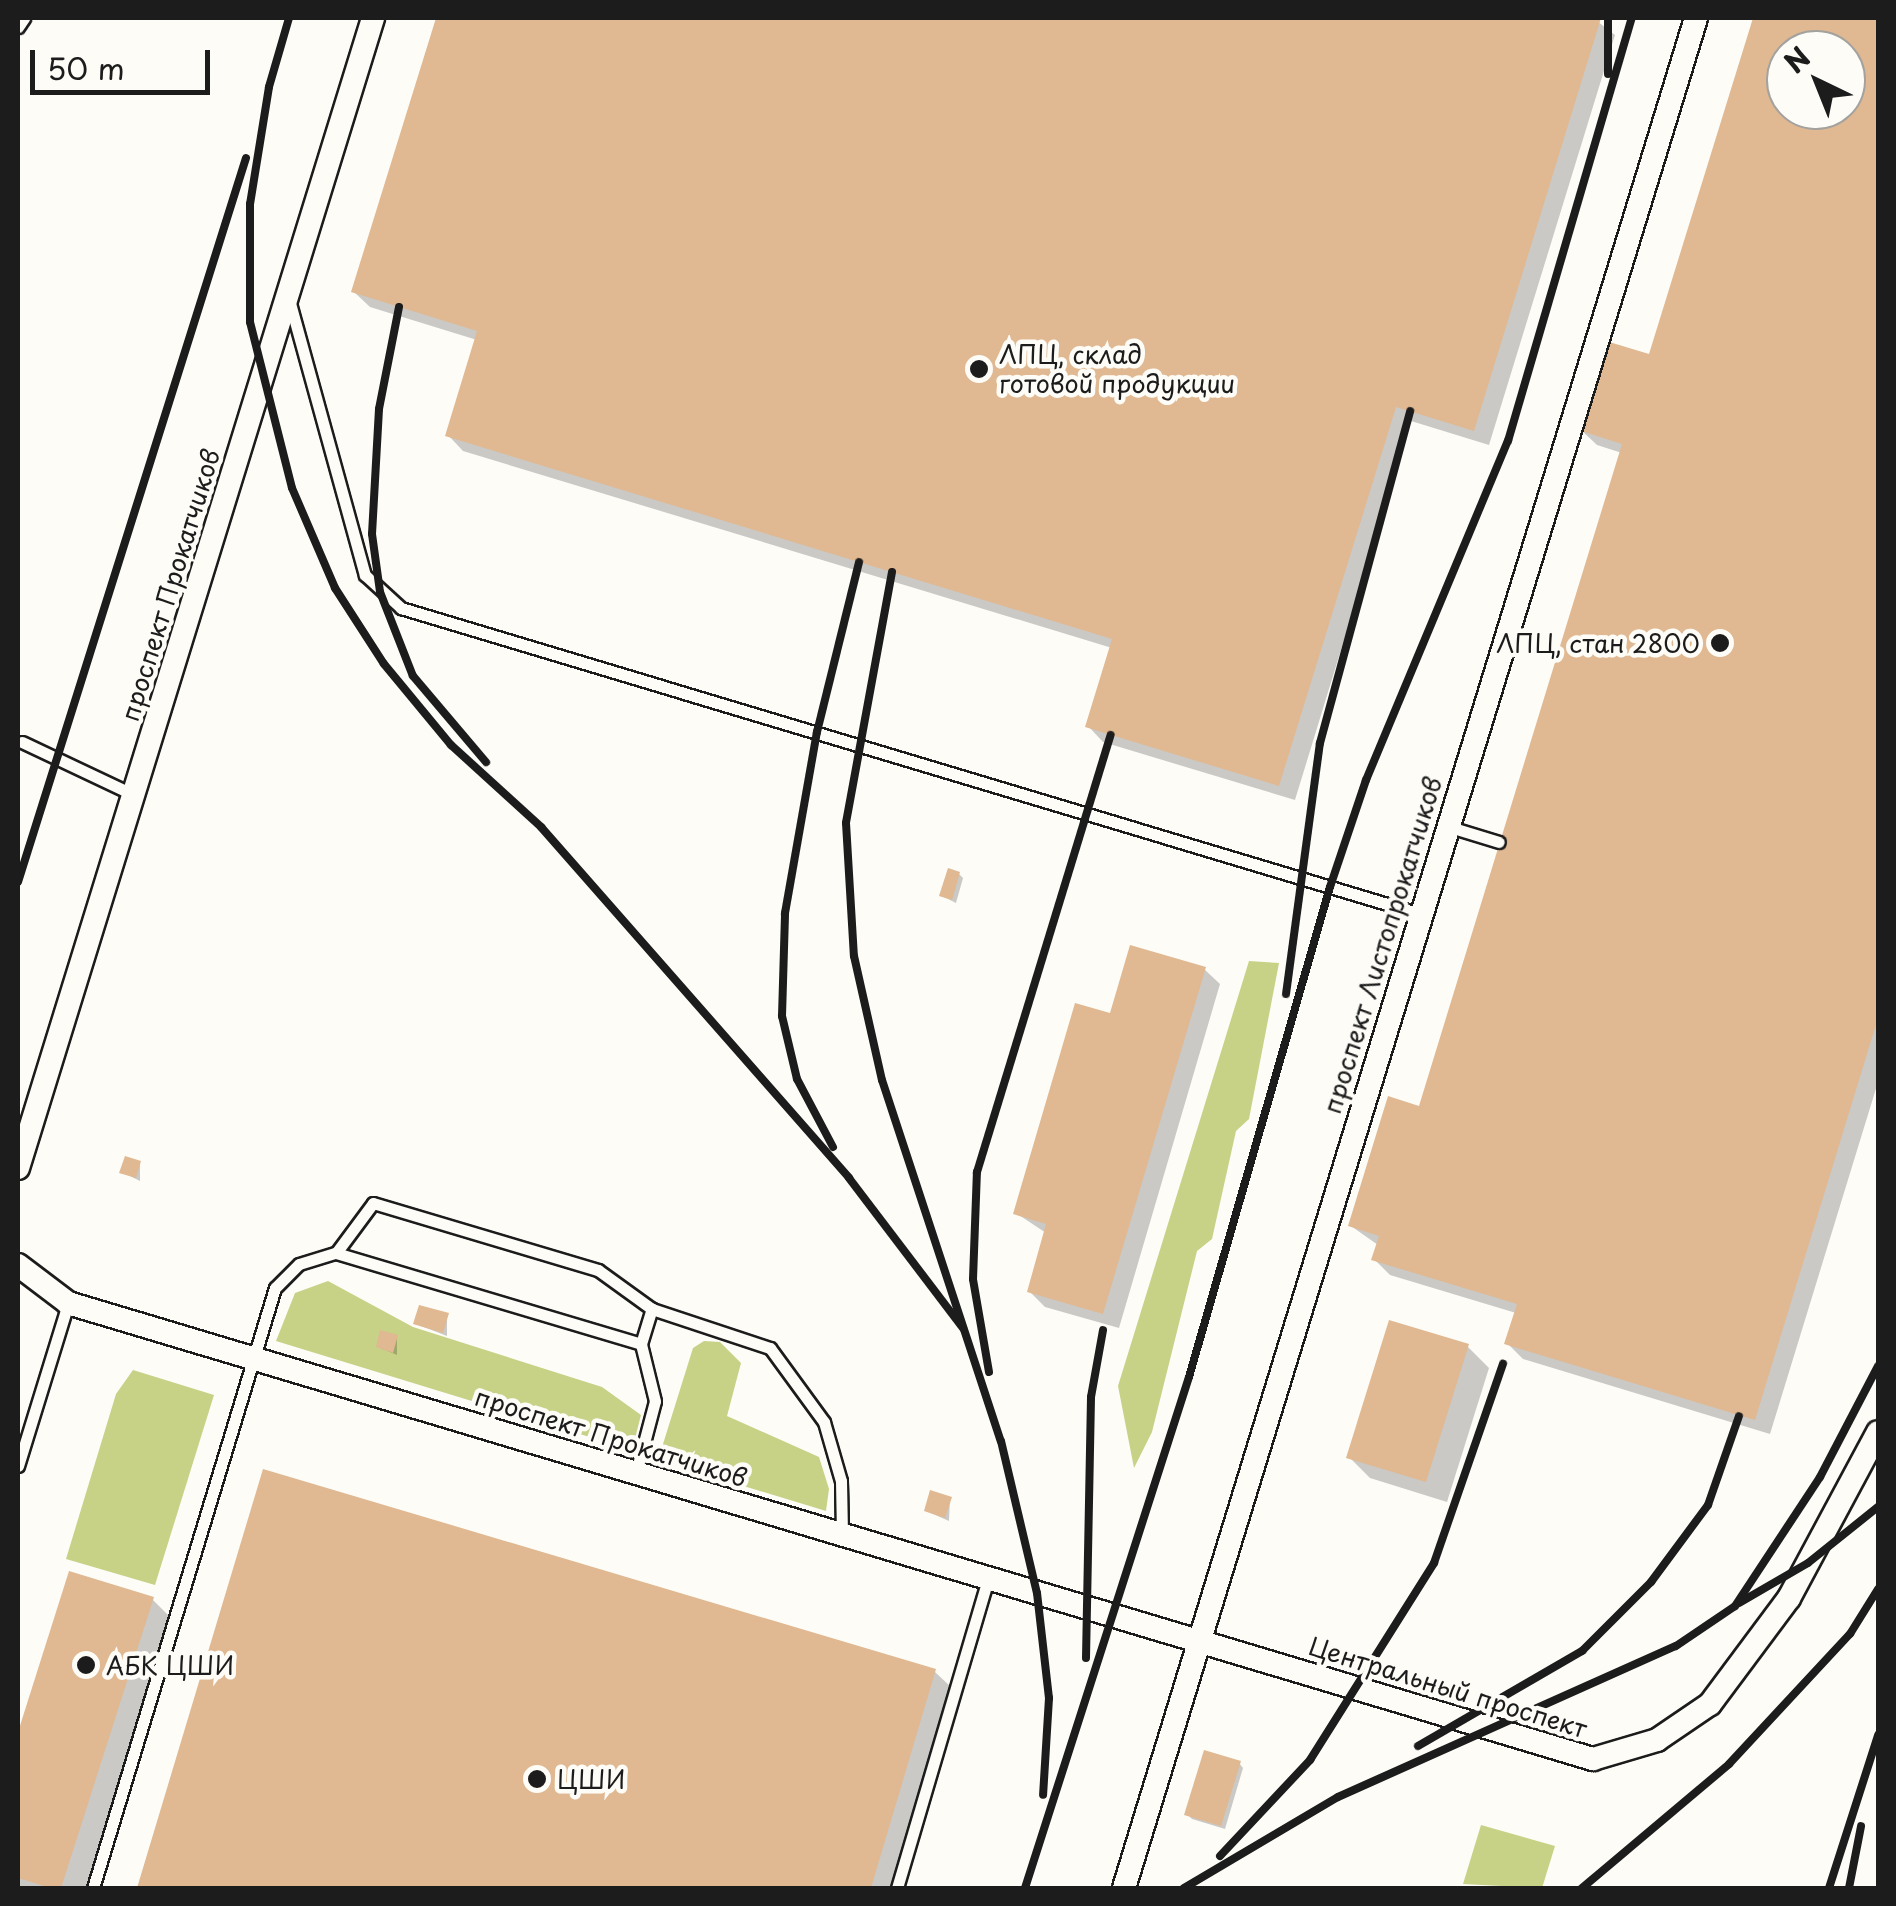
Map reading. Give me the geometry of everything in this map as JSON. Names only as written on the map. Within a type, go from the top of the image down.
[{"type":"street","name":"проспект Прокатчиков","points":[[18,1168],[373,18]]},
{"type":"street","name":"проспект Листопрокатчиков","points":[[1124,1888],[1696,18]]},
{"type":"street","name":"проспект Прокатчиков","points":[[18,1265],[68,1303],[1199,1641]]},
{"type":"street","name":"Центральный проспект","points":[[1199,1641],[1593,1759],[1657,1740],[1710,1704],[1789,1598],[1878,1432]]},
{"type":"lane","points":[[18,26],[24,18]]},
{"type":"lane","points":[[289,298],[365,575],[402,608],[1420,914]]},
{"type":"lane","points":[[22,742],[134,795]]},
{"type":"lane","points":[[1447,826],[1500,842]]},
{"type":"lane","points":[[336,1252],[373,1203],[598,1270],[652,1309],[770,1348],[824,1422],[841,1481],[842,1535]]},
{"type":"lane","points":[[93,1888],[252,1358],[276,1288],[298,1264],[336,1252],[641,1344]]},
{"type":"lane","points":[[18,1466],[68,1303]]},
{"type":"lane","points":[[636,1473],[655,1401],[641,1344],[652,1309]]},
{"type":"lane","points":[[897,1888],[988,1578]]},
{"type":"green space","points":[[1249,961],[1279,963],[1249,1119],[1236,1131],[1212,1239],[1197,1251],[1152,1432],[1134,1468],[1118,1386]]},
{"type":"green space","points":[[328,1281],[413,1327],[602,1387],[641,1415],[632,1450],[276,1341],[295,1293]]},
{"type":"green space","points":[[704,1341],[720,1342],[741,1363],[727,1416],[819,1457],[829,1489],[826,1511],[658,1460],[693,1348]]},
{"type":"green space","points":[[133,1370],[214,1395],[155,1585],[66,1559],[116,1394]]},
{"type":"green space","points":[[1481,1825],[1555,1846],[1542,1888],[1463,1884]]},
{"type":"building","name":"ЛПЦ, склад готовой продукции","points":[[436,18],[1601,18],[1474,431],[1396,407],[1279,786],[1085,727],[1112,639],[445,436],[477,331],[351,292]]},
{"type":"building","name":"ЛПЦ, стан 2800","points":[[1753,18],[1878,18],[1878,1018],[1755,1420],[1504,1344],[1517,1304],[1371,1260],[1379,1236],[1348,1226],[1388,1096],[1419,1106],[1622,444],[1578,430],[1606,341],[1649,354]]},
{"type":"building","points":[[948,868],[960,872],[952,900],[939,896]]},
{"type":"building","points":[[1130,945],[1206,967],[1103,1314],[1027,1292],[1046,1224],[1013,1214],[1075,1003],[1110,1013]]},
{"type":"building","points":[[125,1156],[141,1161],[136,1178],[119,1173]]},
{"type":"building","points":[[419,1305],[449,1313],[443,1333],[413,1324]]},
{"type":"building","points":[[1389,1320],[1469,1344],[1426,1482],[1346,1458]]},
{"type":"building","points":[[380,1330],[398,1335],[393,1353],[376,1347]]},
{"type":"building","name":"ЦШИ","points":[[263,1469],[936,1669],[871,1888],[137,1888]]},
{"type":"building","points":[[930,1490],[952,1497],[945,1518],[924,1511]]},
{"type":"building","name":"АБК ЦШИ","points":[[69,1571],[154,1597],[61,1888],[50,1888],[18,1878],[18,1732]]},
{"type":"building","points":[[1204,1750],[1241,1761],[1221,1826],[1184,1815]]},
{"type":"railway","points":[[289,18],[269,87],[250,204],[250,322],[292,488],[335,588],[384,664],[451,745],[541,827],[849,1178],[963,1328]]},
{"type":"railway","points":[[1608,18],[1608,74]]},
{"type":"railway","points":[[1025,1888],[1189,1377],[1330,887],[1366,780],[1508,441],[1632,18]]},
{"type":"railway","points":[[18,882],[246,158]]},
{"type":"railway","points":[[399,307],[379,409],[372,534],[380,592],[413,676],[486,762]]},
{"type":"railway","points":[[1286,994],[1320,743],[1410,411]]},
{"type":"railway","points":[[833,1147],[797,1079],[782,1016],[785,913],[817,732],[859,562]]},
{"type":"railway","points":[[892,572],[846,823],[854,956],[882,1080],[1001,1441],[1037,1593],[1049,1698],[1043,1795]]},
{"type":"railway","points":[[989,1372],[973,1279],[977,1172],[1111,735]]},
{"type":"railway","points":[[1086,1658],[1091,1397],[1103,1330]]},
{"type":"railway","points":[[1220,1856],[1310,1760],[1434,1563],[1503,1364]]},
{"type":"railway","points":[[1184,1888],[1338,1797],[1676,1646],[1735,1606],[1820,1477],[1878,1366]]},
{"type":"railway","points":[[1418,1746],[1582,1651],[1651,1582],[1708,1505],[1739,1416]]},
{"type":"railway","points":[[1739,1603],[1808,1563],[1878,1507]]},
{"type":"railway","points":[[1582,1888],[1729,1764],[1850,1634],[1878,1589]]},
{"type":"railway","points":[[1829,1888],[1878,1735]]},
{"type":"railway","points":[[1849,1888],[1861,1826]]},
{"type":"place","name":"ЛПЦ, склад готовой продукции","points":[[979,369]]},
{"type":"place","name":"ЛПЦ, стан 2800","points":[[1720,643]]},
{"type":"place","name":"АБК ЦШИ","points":[[86,1665]]},
{"type":"place","name":"ЦШИ","points":[[537,1779]]}]
